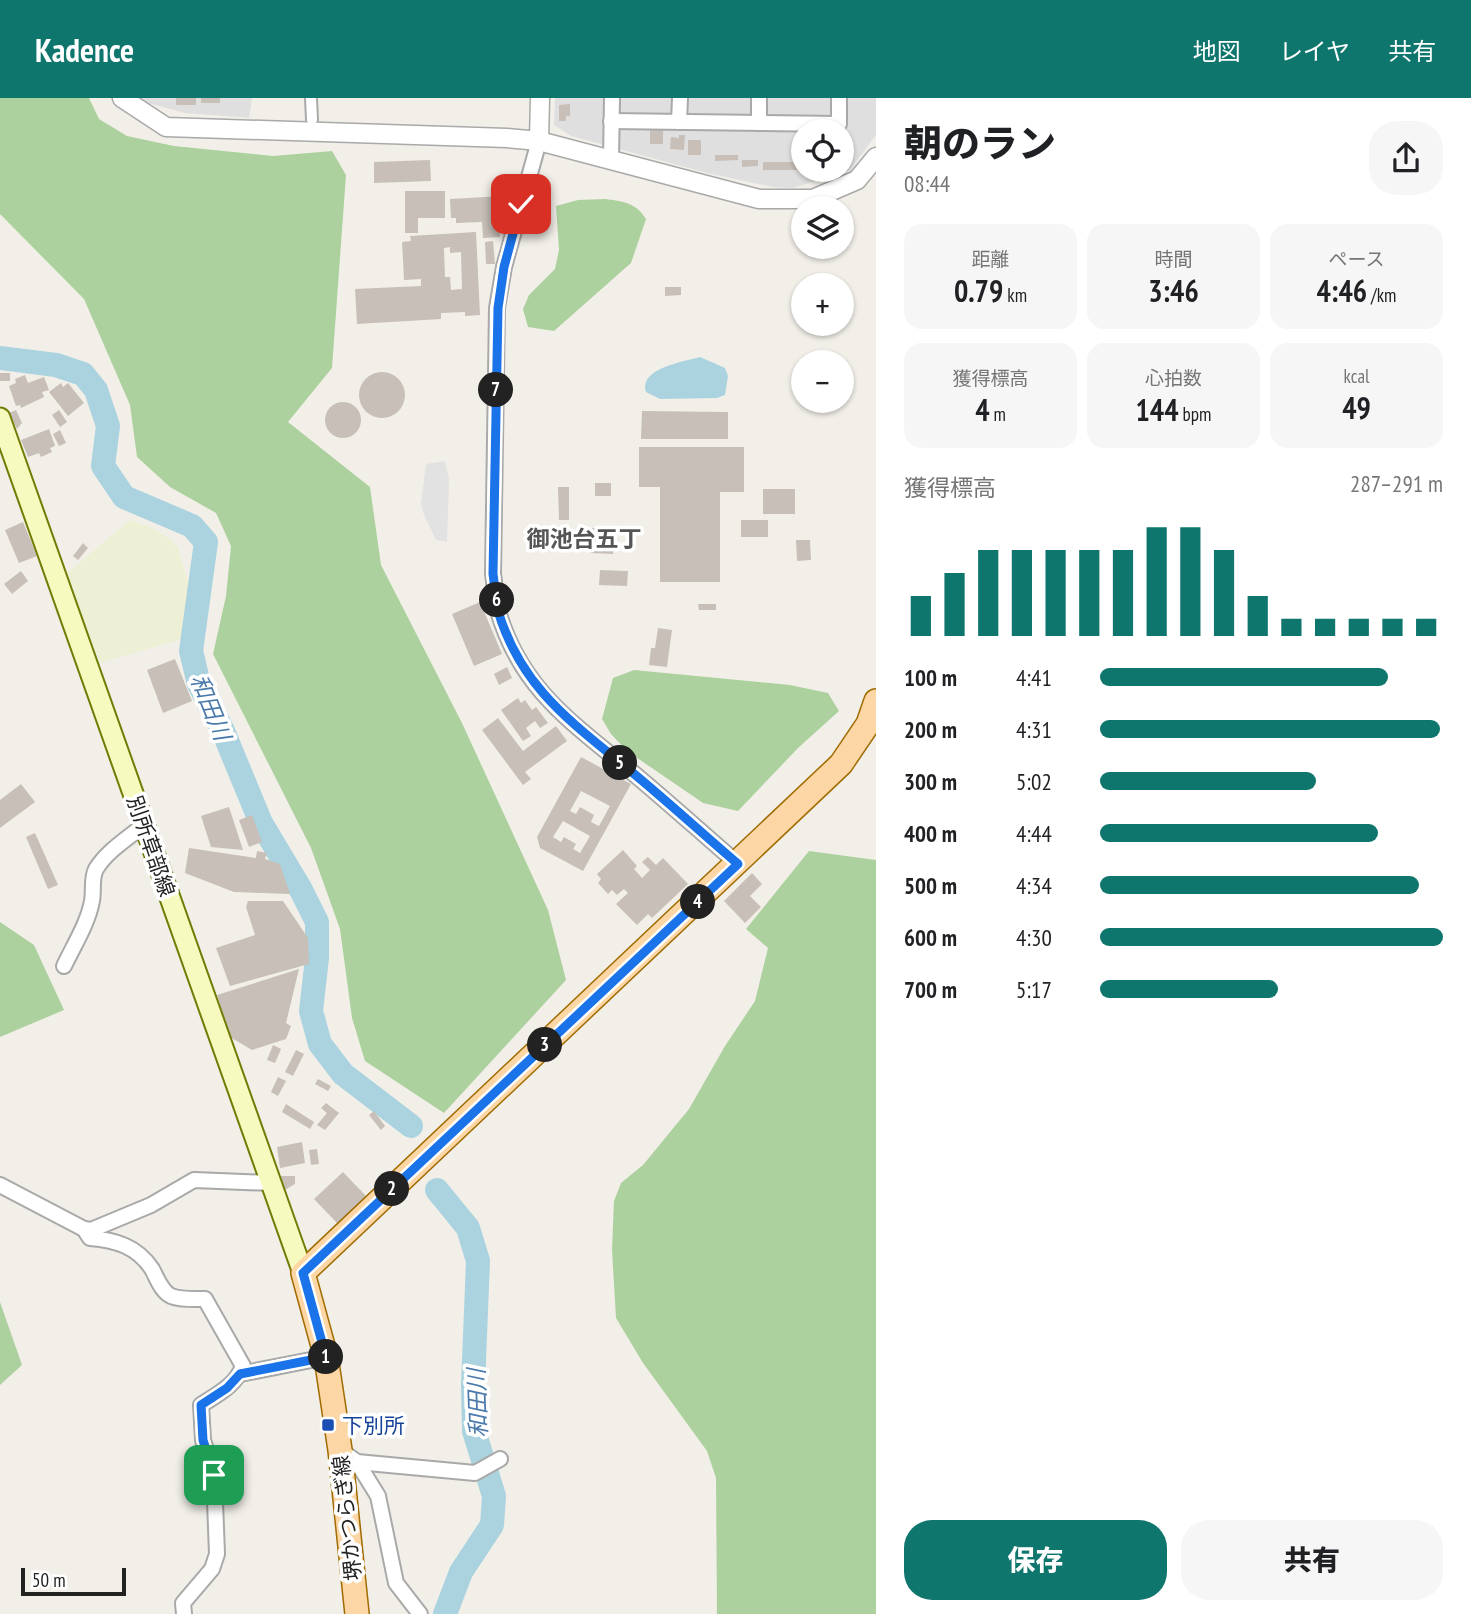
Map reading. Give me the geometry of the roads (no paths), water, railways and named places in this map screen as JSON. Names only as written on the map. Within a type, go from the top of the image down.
[{"type":"main road","name":"別所草部線","points":[[0,418],[303,1273]]},
{"type":"main road","points":[[303,1273],[841,764],[868,724],[876,701]]},
{"type":"main road","name":"堺かつらぎ線","points":[[303,1273],[326,1357],[348,1456],[357,1614]]},
{"type":"street","points":[[122,98],[166,127],[539,141],[759,199],[813,199],[858,180],[876,157]]},
{"type":"street","points":[[311,98],[312,120]]},
{"type":"street","points":[[540,98],[539,141],[504,267],[498,308],[493,574],[498,609],[517,659],[551,704],[738,864]]},
{"type":"street","points":[[611,160],[612,98]]},
{"type":"street","points":[[679,122],[680,98]]},
{"type":"street","points":[[759,123],[760,98]]},
{"type":"street","points":[[611,121],[839,124],[839,98]]},
{"type":"street","points":[[64,966],[92,901],[93,874],[109,853],[144,825]]},
{"type":"street","points":[[0,1185],[84,1229],[91,1230],[151,1205],[194,1180],[271,1183]]},
{"type":"street","points":[[84,1229],[90,1238],[113,1240],[129,1247],[150,1267],[159,1284],[171,1296],[205,1299],[243,1366],[240,1374],[227,1388],[201,1405],[203,1440],[214,1475],[217,1554],[212,1569],[183,1603],[184,1614]]},
{"type":"street","points":[[240,1374],[326,1357]]},
{"type":"street","points":[[348,1456],[475,1473],[500,1459]]},
{"type":"street","points":[[348,1456],[378,1496],[396,1583],[420,1614]]},
{"type":"water","points":[[700,357],[725,368],[728,376],[725,395],[717,398],[660,399],[646,392],[649,377],[656,372],[664,367]]},
{"type":"waterway","name":"和田川","points":[[0,358],[56,365],[83,374],[96,390],[108,426],[103,466],[124,497],[192,526],[206,542],[191,651],[199,684],[223,731],[261,823],[317,922],[317,958],[311,1011],[320,1044],[343,1074],[411,1126]]},
{"type":"waterway","name":"和田川","points":[[437,1190],[468,1228],[478,1261],[474,1431],[494,1496],[492,1525],[461,1572],[445,1614]]},
{"type":"place","name":"下別所","points":[[328,1425]]},
{"type":"district","name":"御池台五丁","points":[[584,538]]}]
